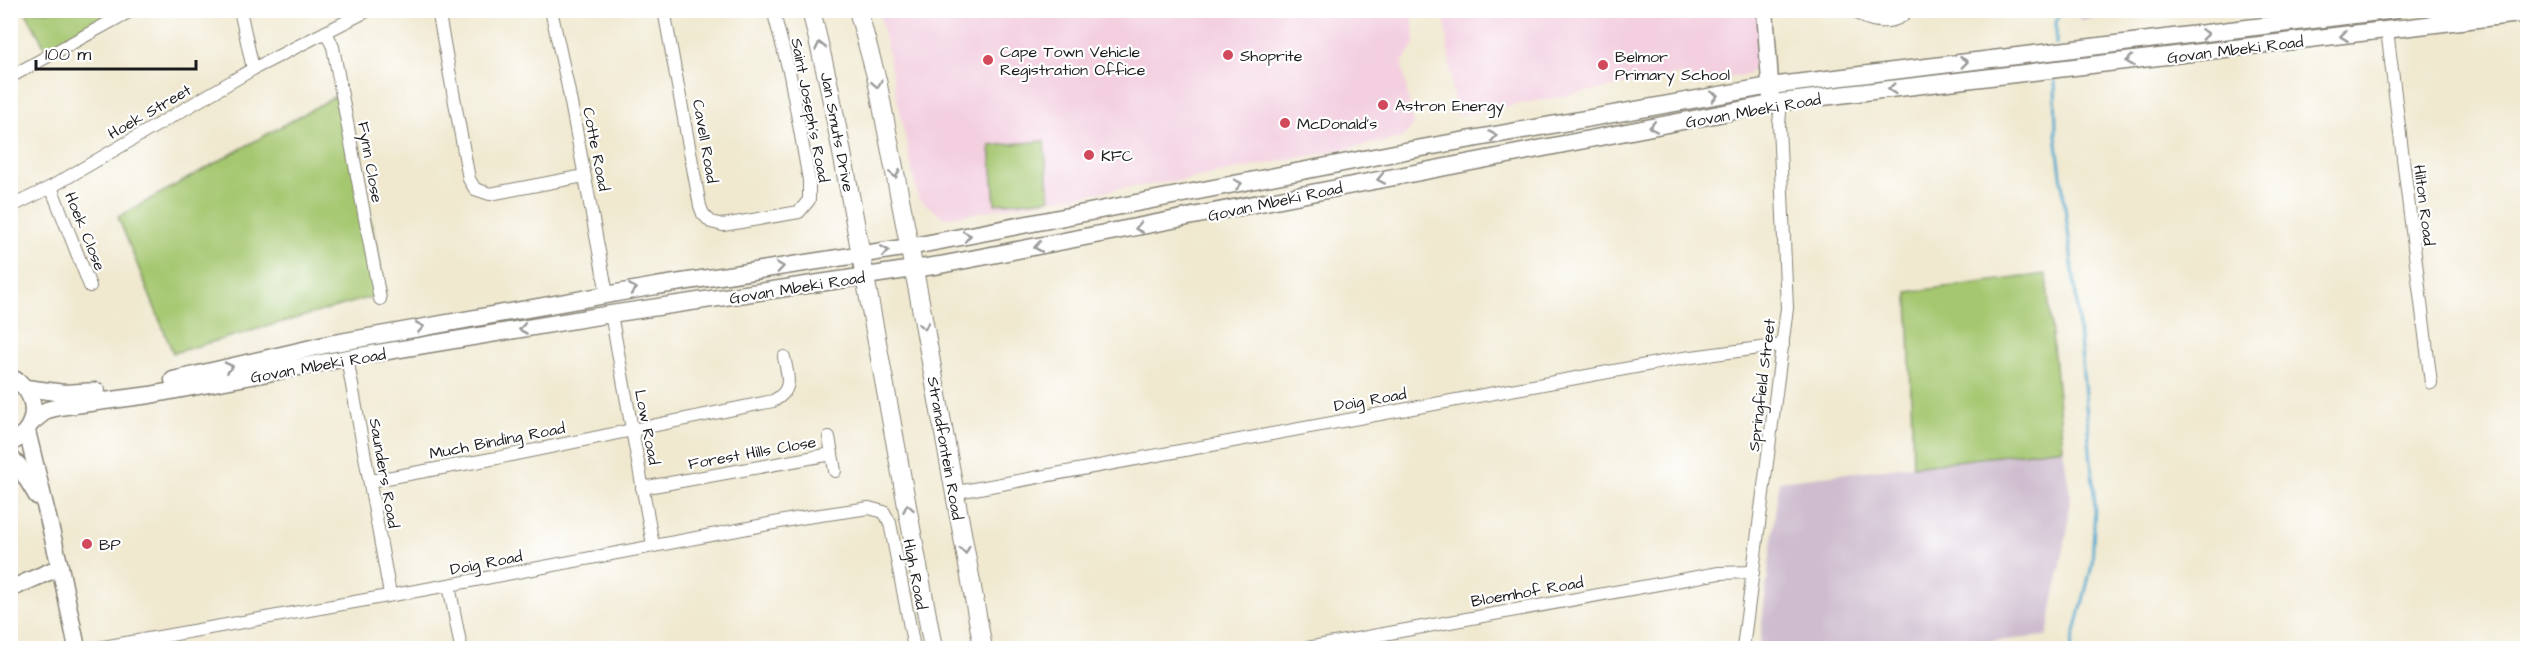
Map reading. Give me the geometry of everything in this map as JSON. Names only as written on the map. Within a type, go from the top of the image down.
[{"type":"main road","name":"Jan Smuts Drive","points":[[811,10],[829,86],[862,255]]},
{"type":"main road","points":[[858,10],[877,80],[909,247]]},
{"type":"main road","points":[[1765,10],[1777,103]]},
{"type":"main road","points":[[1775,86],[1776,10]]},
{"type":"main road","name":"Govan Mbeki Road","points":[[15,380],[76,393],[150,384],[329,344],[607,294],[909,247],[1405,151],[1775,86],[2395,10]]},
{"type":"main road","name":"Govan Mbeki Road","points":[[10,443],[48,411],[59,407],[150,395],[347,358],[610,314],[866,277],[1095,237],[1490,157],[1777,103],[2528,13]]},
{"type":"main road","name":"Strandfontein Road","points":[[909,247],[983,648]]},
{"type":"main road","points":[[862,255],[933,648]]},
{"type":"main road","points":[[15,380],[34,405],[29,427],[77,648]]},
{"type":"main road","points":[[10,457],[28,480],[46,513]]},
{"type":"main road","points":[[10,589],[60,567]]},
{"type":"street","points":[[10,77],[132,10]]},
{"type":"street","points":[[240,10],[253,69]]},
{"type":"street","name":"Hoek Street","points":[[10,207],[51,187],[253,69],[369,10]]},
{"type":"street","points":[[438,10],[469,178],[475,189],[490,194],[585,176]]},
{"type":"street","name":"Cotte Road","points":[[551,10],[607,294]]},
{"type":"street","name":"Cavell Road","points":[[664,10],[704,214],[711,222],[723,225],[764,219]]},
{"type":"street","name":"Saint Joseph's Road","points":[[764,219],[798,213],[807,204],[810,194],[790,75],[773,10]]},
{"type":"street","points":[[1855,10],[1870,21],[1894,20],[1908,10]]},
{"type":"street","name":"Hilton Road","points":[[2387,30],[2431,383]]},
{"type":"street","name":"Fynn Close","points":[[326,32],[333,47],[380,299]]},
{"type":"street","name":"Springfield Street","points":[[1743,648],[1783,345],[1787,282],[1777,103]]},
{"type":"street","name":"Hoek Close","points":[[51,187],[90,286]]},
{"type":"street","name":"Low Road","points":[[610,314],[653,545]]},
{"type":"street","name":"Doig Road","points":[[963,491],[1684,358],[1783,345]]},
{"type":"street","name":"Much Binding Road","points":[[370,481],[497,458],[773,401],[784,396],[788,388],[784,357]]},
{"type":"street","name":"Saunders Road","points":[[347,358],[390,594]]},
{"type":"street","name":"Forest Hills Close","points":[[829,437],[835,471]]},
{"type":"street","name":"Forest Hills Close","points":[[642,488],[832,454]]},
{"type":"street","name":"Doig Road","points":[[98,648],[449,585],[800,518],[869,508],[879,510]]},
{"type":"street","name":"High Road","points":[[879,510],[885,514],[890,523],[914,648]]},
{"type":"street","name":"Bloemhof Road","points":[[1307,648],[1719,573],[1753,572]]},
{"type":"street","points":[[449,585],[461,648]]},
{"type":"shaded area","points":[[2082,10],[2169,11],[2080,20]]},
{"type":"shaded area","points":[[879,11],[1412,11],[1415,43],[1402,64],[1413,125],[1402,138],[1173,182],[1123,188],[945,218],[918,199]]},
{"type":"shaded area","name":"Belmor Primary School","points":[[1444,11],[1758,11],[1762,57],[1749,74],[1688,85],[1682,74],[1455,116]]},
{"type":"shaded area","points":[[2063,448],[2070,494],[2068,528],[2047,636],[1926,648],[1759,648],[1779,481]]},
{"type":"green space","points":[[25,11],[103,11],[109,21],[50,56]]},
{"type":"green space","points":[[343,92],[386,293],[173,353],[118,217]]},
{"type":"green space","points":[[1044,141],[1050,199],[995,204],[990,146]]},
{"type":"green space","points":[[2046,274],[2063,448],[1913,466],[1908,292]]},
{"type":"waterway","points":[[2056,44],[2056,23],[2059,10]]},
{"type":"waterway","points":[[2055,75],[2056,135],[2076,295],[2095,506],[2092,565],[2071,648]]},
{"type":"place","name":"Shoprite","points":[[1228,55]]},
{"type":"place","name":"Cape Town Vehicle Registration Office","points":[[988,60]]},
{"type":"place","name":"Belmor Primary School","points":[[1603,65]]},
{"type":"place","name":"Astron Energy","points":[[1383,105]]},
{"type":"place","name":"McDonald's","points":[[1285,123]]},
{"type":"place","name":"KFC","points":[[1089,155]]},
{"type":"place","name":"BP","points":[[87,544]]}]
